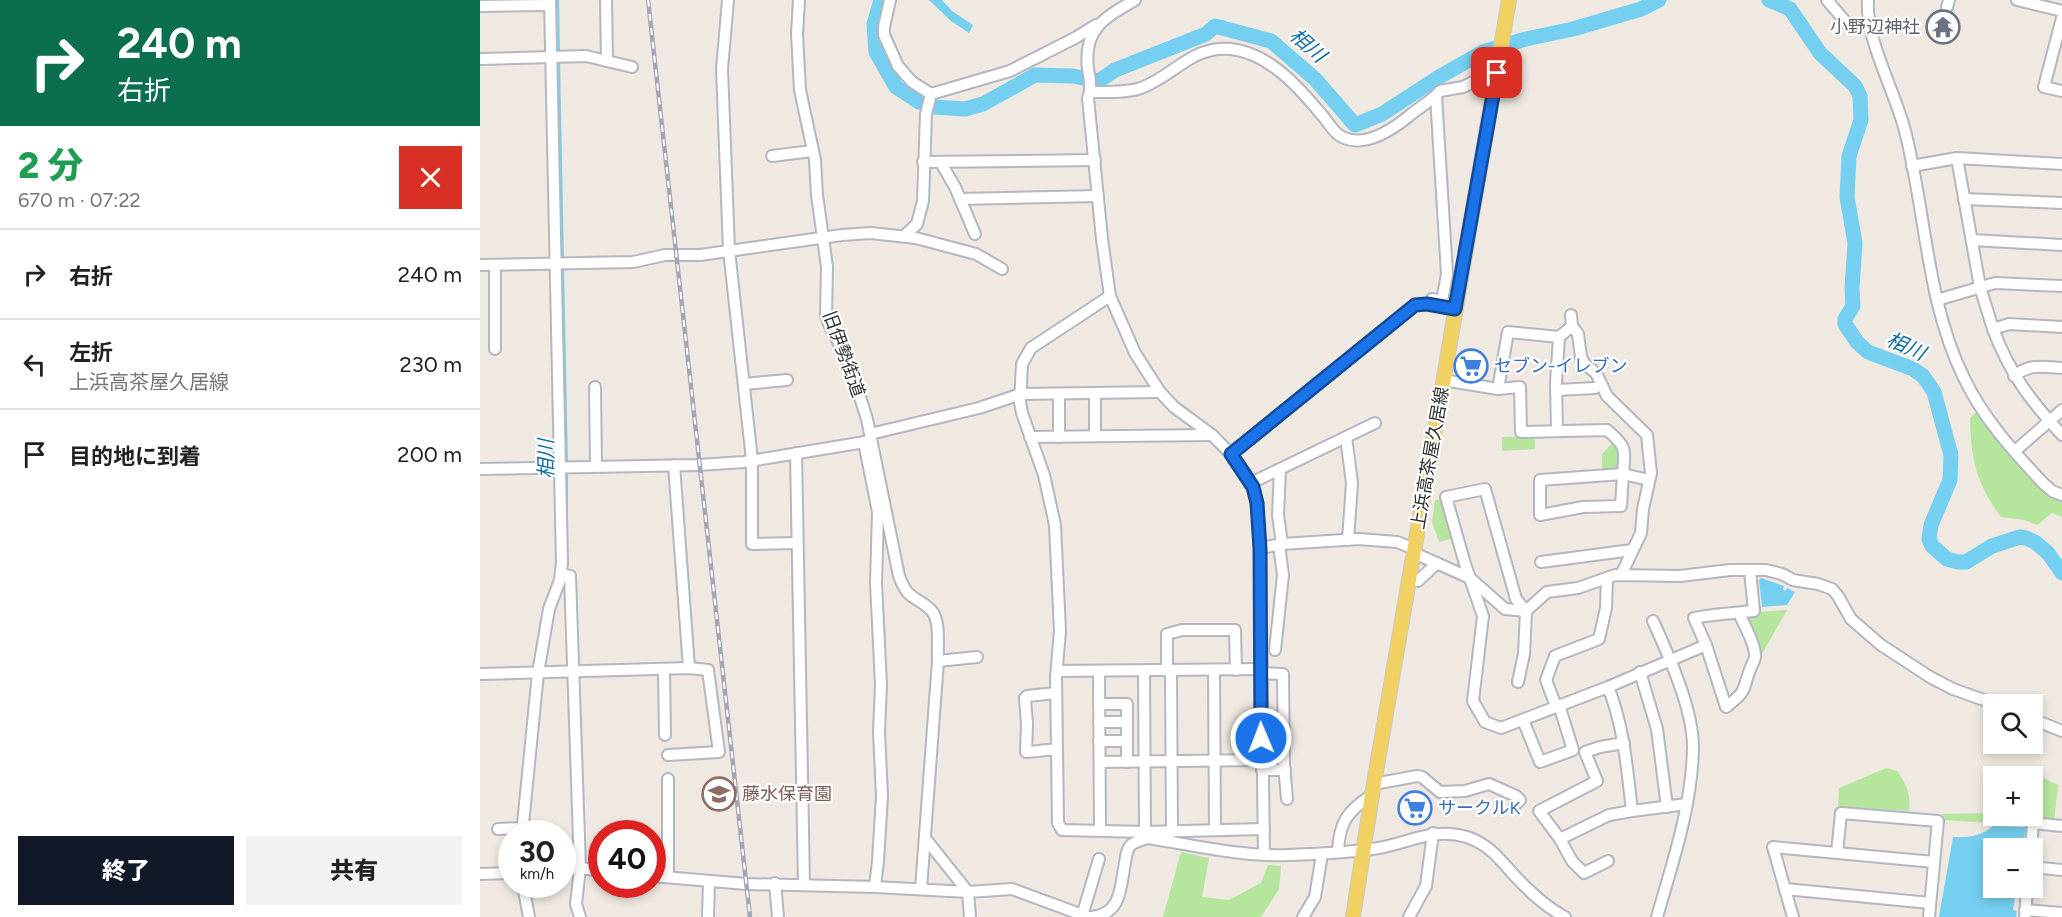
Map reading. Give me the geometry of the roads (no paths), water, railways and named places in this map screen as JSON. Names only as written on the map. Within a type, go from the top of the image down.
[{"type":"main road","name":"上浜高茶屋久居線","points":[[1353,917],[1509,0]]},
{"type":"street","points":[[606,0],[607,61]]},
{"type":"street","points":[[728,0],[722,69],[729,249],[752,460],[752,544],[797,543]]},
{"type":"street","name":"旧伊勢街道","points":[[799,0],[797,36],[800,90],[812,151],[827,267],[826,315],[828,324],[849,363],[869,439]]},
{"type":"street","points":[[890,0],[884,35],[898,66],[912,82],[931,94],[1010,71],[1074,38],[1135,0]]},
{"type":"street","points":[[1827,0],[1850,27],[1869,24]]},
{"type":"street","points":[[1868,0],[1869,24],[1905,129],[1937,300],[1948,340],[1964,380],[1984,414],[2048,488],[2062,495]]},
{"type":"street","points":[[2017,0],[2062,11]]},
{"type":"street","points":[[480,6],[550,2],[556,57],[565,468],[565,575],[572,820]]},
{"type":"street","points":[[2062,18],[2044,87],[2062,91]]},
{"type":"street","points":[[1101,22],[1088,44],[1091,91],[1088,98],[1110,296],[1135,353],[1160,392],[1174,407],[1212,435],[1231,454],[1251,483],[1257,503],[1260,548],[1264,855]]},
{"type":"street","points":[[1091,91],[1139,89],[1156,82],[1203,51],[1215,49],[1238,51],[1263,59],[1280,72],[1340,136],[1350,140],[1360,140],[1389,130],[1401,123],[1440,91],[1462,87],[1498,67]]},
{"type":"street","points":[[480,59],[586,56],[632,67]]},
{"type":"street","points":[[904,236],[912,231],[923,201],[926,114],[931,94]]},
{"type":"street","points":[[1415,305],[1415,299],[1421,298],[1442,301],[1447,274],[1436,96]]},
{"type":"street","points":[[772,156],[812,151]]},
{"type":"street","points":[[1912,166],[1957,158],[2062,164]]},
{"type":"street","points":[[1957,158],[1980,287],[2002,354],[2014,376],[2062,435]]},
{"type":"street","points":[[923,162],[1095,160]]},
{"type":"street","points":[[941,163],[975,234]]},
{"type":"street","points":[[960,199],[1098,196]]},
{"type":"street","points":[[1964,199],[2062,203]]},
{"type":"street","points":[[480,265],[633,262],[665,255],[700,255],[822,237],[871,233],[904,236],[976,254],[1002,269]]},
{"type":"street","points":[[1972,240],[2062,245]]},
{"type":"street","points":[[495,265],[495,349]]},
{"type":"street","points":[[1937,300],[1995,283],[2062,286]]},
{"type":"street","points":[[1110,296],[1031,348],[1023,364],[1022,413],[1044,475],[1055,525],[1060,631],[1056,693],[1058,823],[1062,831],[1100,830],[1147,835],[1264,855],[1322,854],[1363,850],[1404,843],[1441,832],[1469,838],[1491,850],[1529,890],[1551,909],[1565,917]]},
{"type":"street","points":[[1231,454],[1415,305],[1427,304],[1455,309]]},
{"type":"street","points":[[1557,430],[1559,337],[1572,321],[1578,334],[1584,363],[1596,373],[1607,396],[1647,435],[1651,468],[1641,533],[1621,575]]},
{"type":"street","points":[[1993,329],[2009,324],[2062,327]]},
{"type":"street","points":[[1498,389],[1508,332],[1559,337]]},
{"type":"street","points":[[2014,376],[2031,366],[2062,368]]},
{"type":"street","points":[[744,384],[787,380]]},
{"type":"street","points":[[1443,380],[1498,389],[1520,387],[1521,432],[1607,430],[1622,443],[1624,456],[1623,474],[1621,506],[1583,507],[1540,514],[1540,480],[1623,474],[1649,480]]},
{"type":"street","points":[[595,387],[596,466]]},
{"type":"street","points":[[1557,390],[1595,388]]},
{"type":"street","points":[[480,469],[744,462],[869,439],[1021,394],[1160,392]]},
{"type":"street","points":[[1095,393],[1095,436]]},
{"type":"street","points":[[1059,394],[1059,437]]},
{"type":"street","points":[[2015,451],[2062,411]]},
{"type":"street","points":[[1251,483],[1375,423]]},
{"type":"street","points":[[1030,437],[1212,435]]},
{"type":"street","points":[[1346,437],[1352,483],[1348,540]]},
{"type":"street","points":[[869,439],[899,576],[905,592],[932,610],[937,624],[938,661],[921,889]]},
{"type":"street","points":[[869,439],[878,512],[876,583],[881,686],[879,732],[882,796],[875,886]]},
{"type":"street","points":[[796,453],[799,508],[797,543],[804,885]]},
{"type":"street","points":[[674,465],[689,668]]},
{"type":"street","points":[[1275,650],[1283,575],[1278,515],[1280,469]]},
{"type":"street","points":[[1518,682],[1524,654],[1526,611],[1516,599],[1485,489],[1446,497],[1483,616],[1473,701],[1485,722],[1501,728],[1608,687],[1706,645]]},
{"type":"street","points":[[1260,548],[1281,544],[1389,540],[1470,578],[1505,609],[1526,611],[1547,592],[1578,588],[1621,575],[1680,576],[1766,570],[1782,574],[1793,580],[1826,586],[1838,596],[1851,619],[1881,645],[1930,677],[1953,689],[1983,700]]},
{"type":"street","points":[[1541,562],[1632,550]]},
{"type":"street","points":[[1418,581],[1437,563]]},
{"type":"street","points":[[1738,613],[1755,651],[1755,658],[1750,667],[1746,688],[1726,707],[1706,645],[1694,618],[1754,611],[1750,570]]},
{"type":"street","points":[[524,820],[538,673],[549,609],[565,575]]},
{"type":"street","points":[[1523,720],[1540,762],[1573,750],[1558,706],[1546,680],[1555,656],[1599,639],[1606,608],[1607,579]]},
{"type":"street","points":[[1653,621],[1670,659],[1684,702],[1693,746],[1688,804],[1683,828],[1657,917]]},
{"type":"street","points":[[1172,832],[1167,634],[1182,630],[1235,630],[1236,670]]},
{"type":"street","points":[[938,661],[976,657]]},
{"type":"street","points":[[480,674],[689,668],[708,670],[719,752],[668,755]]},
{"type":"street","points":[[664,670],[665,735]]},
{"type":"street","points":[[1057,671],[1283,672],[1287,799]]},
{"type":"street","points":[[1099,671],[1100,830]]},
{"type":"street","points":[[1144,671],[1147,835]]},
{"type":"street","points":[[1214,671],[1215,830]]},
{"type":"street","points":[[1640,672],[1657,729],[1667,807]]},
{"type":"street","points":[[1608,687],[1617,708],[1624,743],[1632,811]]},
{"type":"street","points":[[1056,693],[1025,698],[1026,752],[1039,753],[1044,749],[1057,750]]},
{"type":"street","points":[[1099,704],[1127,704],[1127,762]]},
{"type":"street","points":[[1099,722],[1127,722]]},
{"type":"street","points":[[2043,723],[2062,731]]},
{"type":"street","points":[[1099,741],[1127,741]]},
{"type":"street","points":[[1608,861],[1584,873],[1572,861],[1560,839],[1539,811],[1597,781],[1585,752],[1624,743]]},
{"type":"street","points":[[1100,762],[1215,760],[1285,770]]},
{"type":"street","points":[[1338,852],[1340,831],[1345,820],[1373,790],[1417,776],[1422,777],[1440,792],[1465,791],[1489,783],[1516,796],[1520,800],[1515,805]]},
{"type":"street","points":[[668,779],[668,877],[709,881],[875,886],[968,892],[1012,889],[1061,912],[1087,916],[1107,914],[1112,909],[1118,896],[1128,850],[1147,835],[1264,829]]},
{"type":"street","points":[[1560,839],[1609,815],[1688,804]]},
{"type":"street","points":[[1837,853],[1841,813],[1938,821],[1929,917]]},
{"type":"street","points":[[2032,838],[2033,823],[2062,826]]},
{"type":"street","points":[[1409,917],[1426,886],[1433,833]]},
{"type":"street","points":[[925,838],[968,892],[970,917]]},
{"type":"street","points":[[1793,917],[1773,847],[1934,862]]},
{"type":"street","points":[[1303,917],[1315,897],[1322,854]]},
{"type":"street","points":[[1087,916],[1099,859]]},
{"type":"street","points":[[2043,868],[2062,870]]},
{"type":"street","points":[[480,874],[498,873]]},
{"type":"street","points":[[708,917],[709,881]]},
{"type":"street","points":[[775,884],[778,917]]},
{"type":"street","points":[[1785,889],[1930,903]]},
{"type":"street","points":[[525,898],[529,917]]},
{"type":"street","points":[[576,898],[580,917]]},
{"type":"street","points":[[2026,898],[2025,913],[2062,913]]},
{"type":"water","points":[[929,0],[942,0],[952,11],[973,25],[969,33],[951,21]]},
{"type":"water","points":[[1761,578],[1784,586],[1785,591],[1787,588],[1795,592],[1787,605],[1762,607],[1759,580]]},
{"type":"water","points":[[1993,826],[2026,827],[2024,838],[1983,838],[1983,898],[2015,898],[2013,910],[2017,911],[2016,917],[1939,917],[1953,837],[1974,836]]},
{"type":"waterway","name":"相川","points":[[558,0],[559,54]]},
{"type":"waterway","name":"相川","points":[[881,0],[874,24],[876,52],[896,87],[919,102],[934,107],[965,109],[983,104],[1035,75],[1073,76],[1099,81],[1115,70],[1206,34],[1215,26],[1271,41],[1315,79],[1355,125],[1382,114],[1483,52],[1641,9],[1659,0]]},
{"type":"waterway","name":"相川","points":[[1769,0],[1790,9],[1820,53],[1855,86],[1860,96],[1861,120],[1849,156],[1847,197],[1855,243],[1853,306],[1845,319],[1845,324],[1857,342],[1868,352],[1913,369],[1923,376],[1934,392],[1951,455],[1950,480],[1931,525],[1929,539],[1932,546],[1947,559],[1966,562],[1992,546],[2020,537],[2026,538],[2048,553],[2062,573]]},
{"type":"waterway","name":"相川","points":[[559,60],[563,261]]},
{"type":"waterway","name":"相川","points":[[563,267],[567,465]]},
{"type":"waterway","name":"相川","points":[[567,471],[567,573]]},
{"type":"railway","points":[[648,0],[750,917]]},
{"type":"place","name":"小野辺神社","points":[[1943,27]]},
{"type":"place","name":"セブン-イレブン","points":[[1471,366]]},
{"type":"place","name":"藤水保育園","points":[[719,794]]},
{"type":"place","name":"サークルK","points":[[1415,808]]}]
